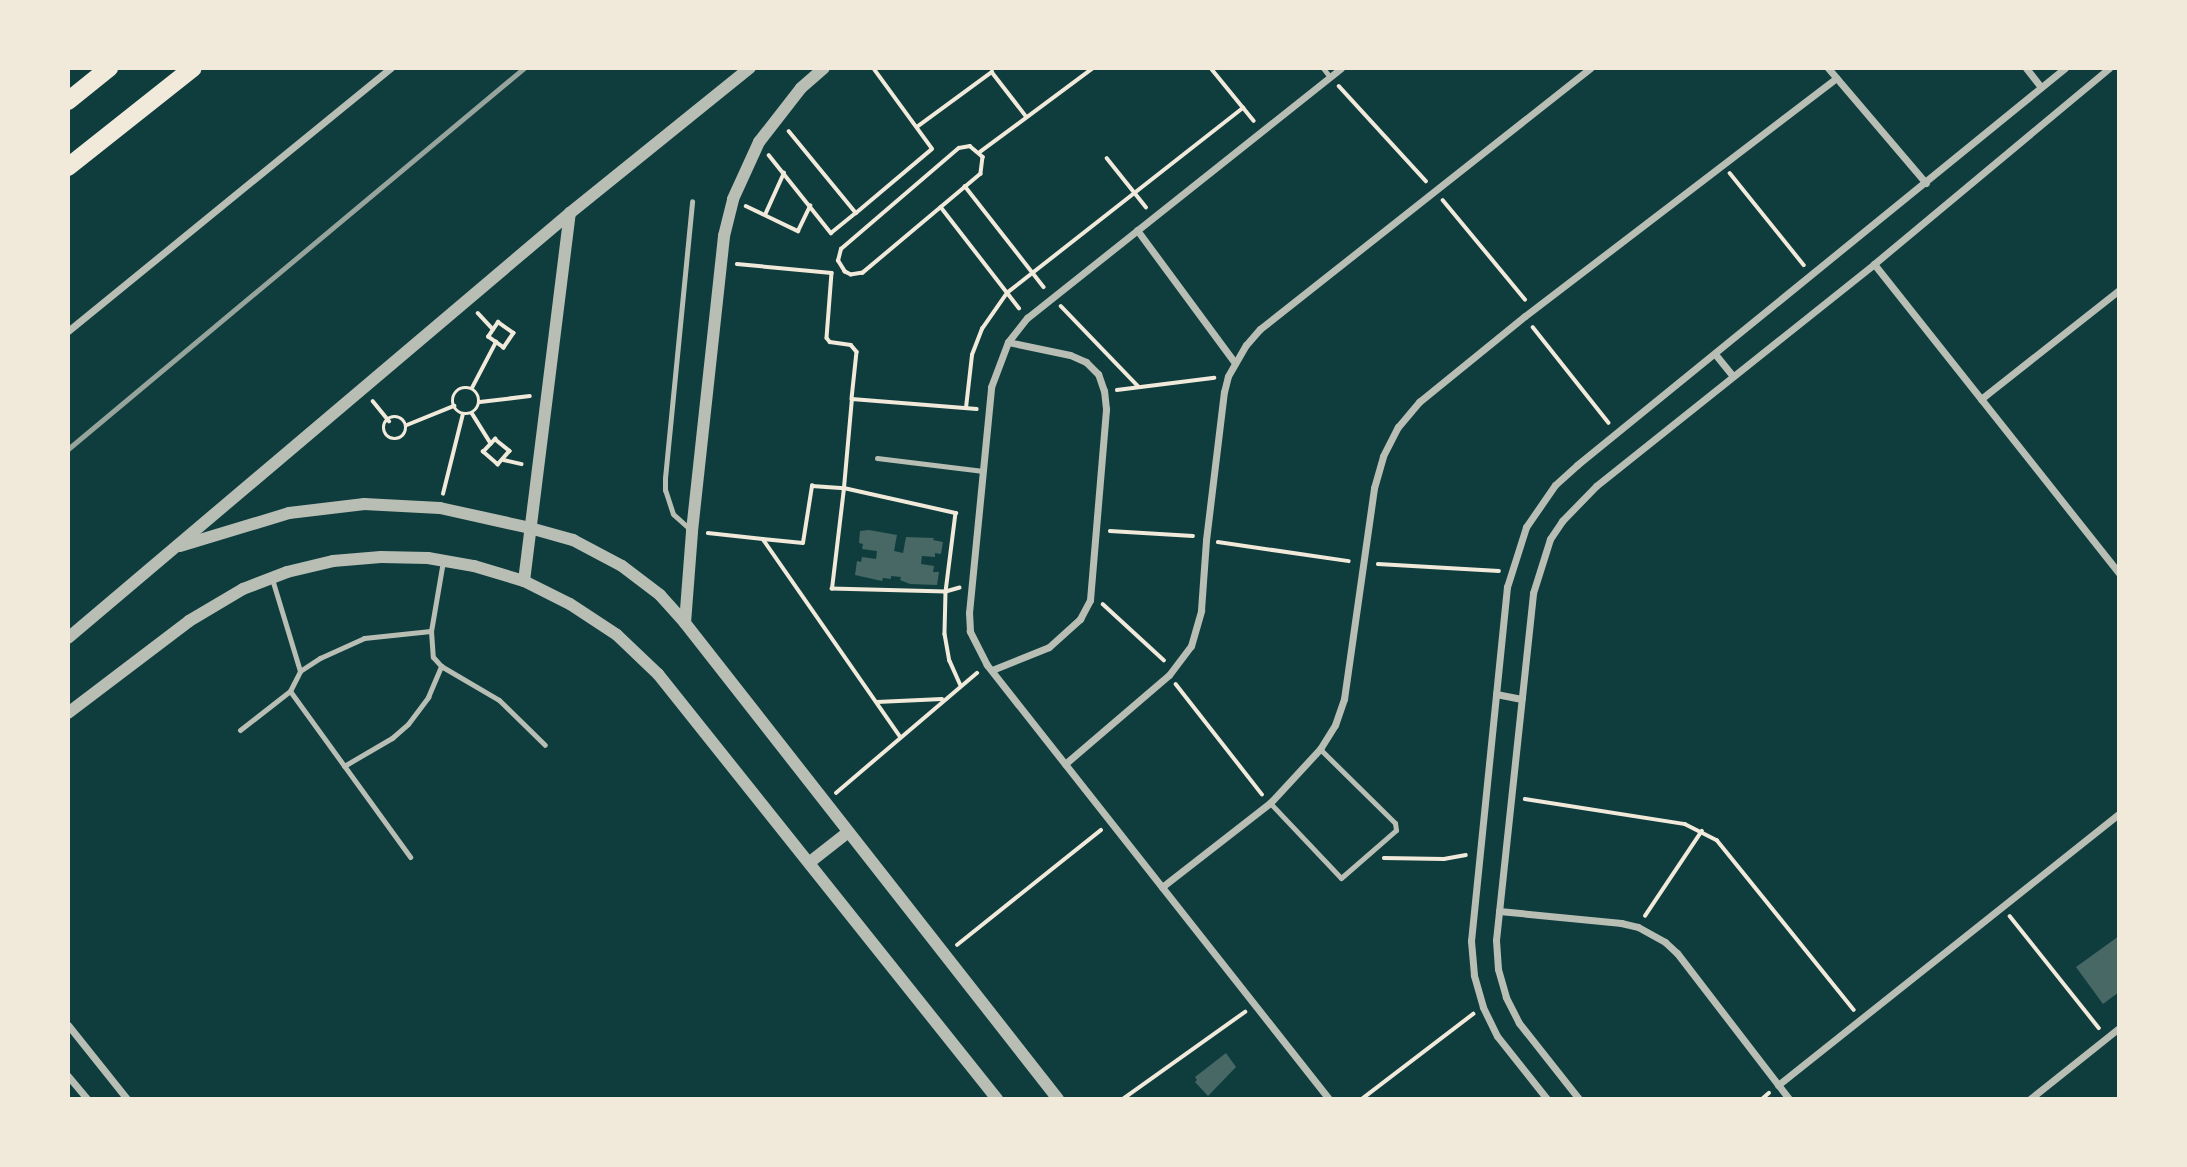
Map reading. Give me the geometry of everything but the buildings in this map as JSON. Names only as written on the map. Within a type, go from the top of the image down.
[{"type":"highway","points":[[68,101],[109,68]]},
{"type":"highway","points":[[68,167],[193,68]]},
{"type":"street","points":[[68,331],[391,68]]},
{"type":"street","points":[[68,638],[180,546],[570,213],[750,68]]},
{"type":"street","points":[[685,623],[692,531],[721,262],[733,199],[760,142],[777,116],[801,88],[824,68]]},
{"type":"street","points":[[1329,1099],[989,667],[970,631],[991,387],[1008,342],[1027,318],[1341,68]]},
{"type":"street","points":[[1065,764],[1171,672],[1191,646],[1200,610],[1206,538],[1228,376],[1260,329],[1590,68]]},
{"type":"street","points":[[1828,68],[1926,183]]},
{"type":"street","points":[[2026,68],[2041,88]]},
{"type":"street","points":[[1565,1099],[1576,1096],[1519,1023],[1506,997],[1498,969],[1499,911],[1533,593],[1550,539],[1562,521],[1596,486],[1874,264],[2109,68]]},
{"type":"street","points":[[1546,1099],[1497,1036],[1483,1007],[1474,975],[1471,942],[1510,572],[1527,527],[1555,485],[2063,69]]},
{"type":"street","points":[[1162,887],[1270,803],[1320,748],[1335,725],[1343,699],[1374,488],[1383,456],[1398,427],[1419,402],[1525,316],[1836,78]]},
{"type":"street","points":[[524,581],[570,213]]},
{"type":"street","points":[[1137,230],[1235,363]]},
{"type":"street","points":[[1874,264],[2119,573]]},
{"type":"street","points":[[1981,399],[2116,292],[2119,302]]},
{"type":"street","points":[[989,667],[1049,647],[1066,635],[1080,619],[1090,592],[1096,530],[1104,391],[1098,374],[1086,362],[1070,355],[1008,342]]},
{"type":"street","points":[[1715,354],[1733,376]]},
{"type":"street","points":[[180,546],[289,513],[364,504],[440,508],[530,527],[573,540],[622,566],[660,595],[685,623],[1058,1099]]},
{"type":"street","points":[[68,713],[190,621],[243,589],[271,578],[334,561],[381,557],[443,560],[524,581],[570,604],[617,635],[658,674],[998,1099]]},
{"type":"street","points":[[1496,694],[1522,699]]},
{"type":"street","points":[[1778,1086],[2119,814]]},
{"type":"street","points":[[810,862],[847,833]]},
{"type":"street","points":[[1499,911],[1638,927],[1677,953],[1789,1099]]},
{"type":"street","points":[[68,1025],[127,1099]]},
{"type":"street","points":[[2030,1099],[2119,1028]]},
{"type":"street","points":[[68,1076],[87,1099]]},
{"type":"lane","points":[[1323,68],[1331,77]]},
{"type":"lane","points":[[692,201],[665,490],[673,514],[692,531]]},
{"type":"lane","points":[[877,458],[983,471]]},
{"type":"lane","points":[[443,560],[431,631],[433,657],[441,667],[499,699],[545,746]]},
{"type":"lane","points":[[271,578],[300,671]]},
{"type":"lane","points":[[240,730],[290,691],[300,671],[320,658],[364,638],[431,631]]},
{"type":"lane","points":[[344,766],[393,738],[408,724],[428,697],[441,667]]},
{"type":"lane","points":[[290,691],[410,857]]},
{"type":"lane","points":[[1270,803],[1341,878],[1397,827],[1320,748]]},
{"type":"path","points":[[760,142],[832,233],[932,150],[873,68]]},
{"type":"path","points":[[980,152],[1093,68]]},
{"type":"path","points":[[1211,68],[1262,131]]},
{"type":"path","points":[[917,127],[992,72],[1026,116]]},
{"type":"path","points":[[966,408],[972,355],[982,329],[1007,293],[1243,108]]},
{"type":"path","points":[[777,116],[856,213]]},
{"type":"path","points":[[970,146],[980,152],[984,168],[863,273],[851,275],[841,267],[841,249],[959,148],[970,146]]},
{"type":"path","points":[[1107,158],[1154,217]]},
{"type":"path","points":[[1723,165],[1812,275]]},
{"type":"path","points":[[765,215],[784,173]]},
{"type":"path","points":[[965,187],[1053,298],[1139,387]]},
{"type":"path","points":[[733,199],[797,231],[810,206]]},
{"type":"path","points":[[941,207],[1027,318]]},
{"type":"path","points":[[721,262],[832,273],[841,267]]},
{"type":"path","points":[[832,273],[827,338],[830,342],[851,345],[857,352],[832,589],[946,592],[972,584]]},
{"type":"path","points":[[466,301],[493,329]]},
{"type":"path","points":[[1525,316],[1616,433]]},
{"type":"path","points":[[499,321],[514,333],[504,348],[488,336],[493,329],[499,321]]},
{"type":"path","points":[[472,388],[496,342]]},
{"type":"path","points":[[1104,391],[1228,376]]},
{"type":"path","points":[[472,388],[480,402]]},
{"type":"path","points":[[454,406],[457,391],[472,388]]},
{"type":"path","points":[[362,389],[389,421]]},
{"type":"path","points":[[472,414],[480,402],[547,394]]},
{"type":"path","points":[[852,398],[989,410]]},
{"type":"path","points":[[454,406],[463,414],[472,414]]},
{"type":"path","points":[[407,425],[394,415],[383,429],[396,440],[407,425],[454,406]]},
{"type":"path","points":[[440,508],[463,414]]},
{"type":"path","points":[[472,414],[491,444]]},
{"type":"path","points":[[496,439],[510,451],[499,465],[483,453],[491,444],[496,439]]},
{"type":"path","points":[[692,531],[803,543],[812,486],[844,488],[956,513],[946,592],[945,634],[950,661],[961,686]]},
{"type":"path","points":[[1096,530],[1206,538],[1363,563],[1510,572]]},
{"type":"path","points":[[763,539],[900,736]]},
{"type":"path","points":[[1090,592],[1171,672],[1270,803]]},
{"type":"path","points":[[825,803],[944,699],[989,667]]},
{"type":"path","points":[[876,702],[944,699]]},
{"type":"path","points":[[1513,797],[1685,824],[1702,831],[1730,853],[1861,1019]]},
{"type":"path","points":[[944,956],[1111,822]]},
{"type":"path","points":[[1638,927],[1702,831]]},
{"type":"path","points":[[1368,856],[1418,860],[1481,852]]},
{"type":"path","points":[[2003,906],[2106,1038]]},
{"type":"path","points":[[1123,1099],[1255,1005]]},
{"type":"path","points":[[1362,1099],[1483,1007]]},
{"type":"railway","points":[[68,449],[524,68]]}]
